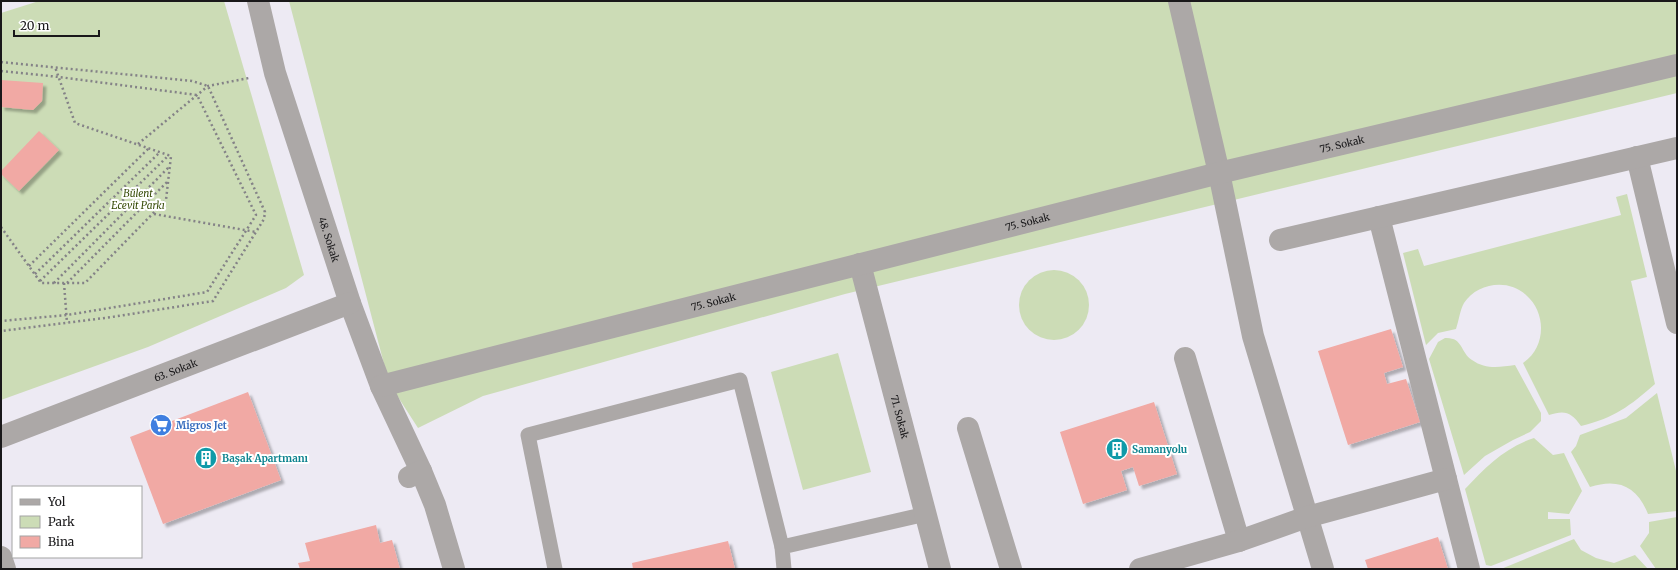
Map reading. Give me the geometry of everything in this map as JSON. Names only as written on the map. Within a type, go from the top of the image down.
[{"type":"street","name":"48. Sokak","points":[[258,1],[275,73],[350,303],[415,474],[436,505],[454,569]]},
{"type":"street","points":[[1179,1],[1219,173],[1253,336],[1323,569]]},
{"type":"street","name":"75. Sokak","points":[[381,386],[1219,173],[1677,66]]},
{"type":"street","points":[[1280,240],[1677,148]]},
{"type":"street","points":[[1637,157],[1677,323]]},
{"type":"street","points":[[1379,217],[1468,569]]},
{"type":"street","name":"71. Sokak","points":[[860,264],[940,569]]},
{"type":"street","name":"63. Sokak","points":[[1,438],[350,303]]},
{"type":"street","points":[[1185,358],[1239,541]]},
{"type":"street","points":[[968,428],[1011,569]]},
{"type":"street","points":[[1140,569],[1239,541],[1307,517],[1446,479]]},
{"type":"street","points":[[1,557],[5,569]]},
{"type":"lane","points":[[555,569],[528,435],[740,380],[782,548],[784,569]]},
{"type":"lane","points":[[782,548],[926,514]]},
{"type":"path","points":[[1,62],[192,81],[208,86],[265,212],[264,219],[212,300],[112,317],[1,331]]},
{"type":"path","points":[[55,67],[75,123],[169,155]]},
{"type":"path","points":[[1,71],[197,95]]},
{"type":"path","points":[[137,144],[208,86],[275,73]]},
{"type":"path","points":[[1,321],[67,315],[207,292],[256,215],[197,95]]},
{"type":"path","points":[[29,266],[149,148]]},
{"type":"path","points":[[35,274],[160,152]]},
{"type":"path","points":[[1,227],[41,283],[85,283],[166,200],[171,156],[169,155]]},
{"type":"path","points":[[40,281],[169,155]]},
{"type":"path","points":[[54,283],[170,166]]},
{"type":"path","points":[[67,323],[65,283],[168,181]]},
{"type":"path","points":[[153,213],[256,232]]},
{"type":"green space","name":"Bülent Ecevit Parkı","points":[[39,1],[224,1],[304,275],[286,288],[148,347],[1,400],[1,13]]},
{"type":"green space","points":[[289,1],[1677,1],[1677,93],[845,294],[483,396],[418,428],[389,383]]},
{"type":"green space","points":[[1627,194],[1647,277],[1631,281],[1655,384],[1638,399],[1612,415],[1581,426],[1571,415],[1567,413],[1549,415],[1523,363],[1531,357],[1540,340],[1541,330],[1538,311],[1533,302],[1526,295],[1511,286],[1493,285],[1477,291],[1464,303],[1456,329],[1438,333],[1426,345],[1403,253],[1418,249],[1424,266],[1621,215],[1616,197]]},
{"type":"green space","points":[[1054,270],[1067,273],[1079,280],[1086,292],[1089,305],[1086,318],[1079,330],[1067,337],[1054,340],[1041,337],[1029,330],[1022,318],[1019,305],[1022,292],[1029,280],[1041,273]]},
{"type":"green space","points":[[1445,338],[1451,338],[1458,342],[1468,357],[1477,363],[1488,367],[1515,365],[1541,413],[1541,421],[1530,432],[1485,456],[1464,475],[1429,359],[1438,342]]},
{"type":"green space","points":[[838,353],[871,472],[803,490],[771,372]]},
{"type":"green space","points":[[1657,393],[1677,475],[1677,511],[1648,514],[1638,497],[1625,487],[1618,484],[1609,483],[1590,487],[1571,452],[1576,446],[1580,435],[1626,418]]},
{"type":"green space","points":[[1534,438],[1553,455],[1564,453],[1582,491],[1569,514],[1548,512],[1548,519],[1570,519],[1571,535],[1491,566],[1486,565],[1465,489],[1496,459],[1523,442]]},
{"type":"green space","points":[[1677,517],[1677,569],[1656,569],[1640,546],[1649,533],[1649,522]]},
{"type":"green space","points":[[1574,539],[1581,550],[1596,558],[1614,563],[1635,555],[1648,569],[1501,569]]},
{"type":"building","points":[[1,80],[43,83],[42,101],[33,110],[1,107]]},
{"type":"building","points":[[39,131],[59,150],[19,191],[1,174],[1,171]]},
{"type":"building","points":[[1391,329],[1403,367],[1384,373],[1387,384],[1406,379],[1420,422],[1348,445],[1318,351]]},
{"type":"building","name":"Başak Apartmanı","points":[[248,392],[281,480],[163,524],[130,437]]},
{"type":"building","name":"Samanyolu","points":[[1154,402],[1177,474],[1139,486],[1133,467],[1121,471],[1127,490],[1083,504],[1060,432]]},
{"type":"building","points":[[376,525],[380,543],[392,540],[400,569],[300,569],[298,563],[310,561],[305,543]]},
{"type":"building","points":[[1438,537],[1448,569],[1368,569],[1365,560]]},
{"type":"building","points":[[728,541],[735,569],[633,569],[632,563]]},
{"type":"place","name":"Migros Jet","points":[[161,425]]},
{"type":"place","name":"Samanyolu","points":[[1117,449]]},
{"type":"place","name":"Başak Apartmanı","points":[[206,458]]}]
